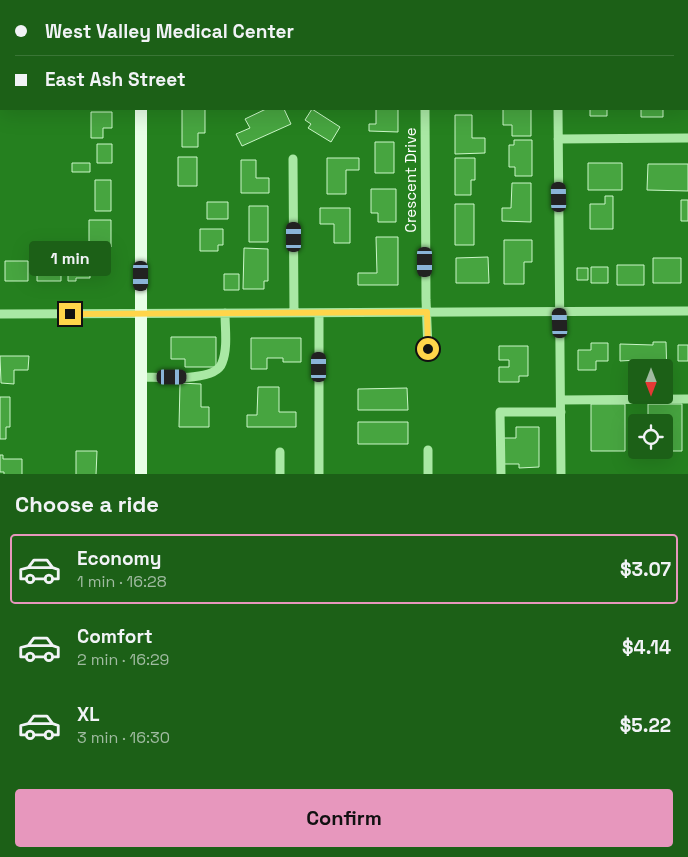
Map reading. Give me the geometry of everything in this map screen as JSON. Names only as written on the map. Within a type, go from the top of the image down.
[{"type":"main road","points":[[141,110],[141,474]]},
{"type":"street","name":"Crescent Drive","points":[[425,110],[428,349]]},
{"type":"street","points":[[558,110],[561,474]]},
{"type":"street","points":[[558,139],[688,138]]},
{"type":"street","points":[[293,159],[294,313]]},
{"type":"street","points":[[0,314],[688,311]]},
{"type":"street","points":[[141,377],[203,377],[219,369],[225,350],[225,313]]},
{"type":"street","points":[[319,313],[319,474]]},
{"type":"street","points":[[561,400],[688,399]]},
{"type":"street","points":[[501,474],[500,412],[561,412]]},
{"type":"street","points":[[428,450],[428,474]]},
{"type":"street","points":[[280,452],[280,474]]},
{"type":"building","points":[[182,110],[205,110],[205,133],[198,133],[198,147],[182,147]]},
{"type":"building","points":[[264,110],[284,110],[291,124],[242,146],[236,134],[250,128],[245,119]]},
{"type":"building","points":[[311,110],[314,110],[340,127],[331,142],[308,128],[311,124],[305,120]]},
{"type":"building","points":[[376,110],[398,110],[398,132],[369,131],[369,124],[376,124]]},
{"type":"building","points":[[503,110],[531,110],[531,136],[512,136],[512,125],[503,125]]},
{"type":"building","points":[[590,110],[607,110],[607,116],[590,116]]},
{"type":"building","points":[[641,110],[663,110],[663,117],[641,117]]},
{"type":"building","points":[[91,112],[112,112],[112,128],[103,128],[103,138],[91,138]]},
{"type":"building","points":[[455,115],[472,115],[472,138],[485,138],[485,153],[455,154]]},
{"type":"building","points":[[514,140],[532,140],[532,176],[515,176],[515,167],[509,167],[509,145],[514,145]]},
{"type":"building","points":[[375,142],[394,142],[394,173],[375,173]]},
{"type":"building","points":[[97,144],[112,144],[112,163],[97,163]]},
{"type":"building","points":[[178,157],[197,157],[197,186],[178,186]]},
{"type":"building","points":[[327,158],[359,158],[359,170],[346,170],[346,194],[327,194]]},
{"type":"building","points":[[455,158],[475,158],[475,180],[471,180],[471,195],[455,195]]},
{"type":"building","points":[[241,160],[256,160],[256,178],[269,178],[269,193],[241,193]]},
{"type":"building","points":[[72,163],[90,163],[90,172],[72,172]]},
{"type":"building","points":[[588,163],[622,163],[622,190],[588,190]]},
{"type":"building","points":[[648,164],[688,164],[688,191],[647,190]]},
{"type":"building","points":[[95,180],[111,180],[111,211],[95,211]]},
{"type":"building","points":[[512,183],[531,183],[531,222],[502,221],[502,208],[511,208]]},
{"type":"building","points":[[371,189],[396,189],[396,222],[378,222],[378,213],[371,213]]},
{"type":"building","points":[[605,196],[613,196],[613,229],[590,229],[590,204],[605,204]]},
{"type":"building","points":[[681,200],[688,200],[688,221],[681,221]]},
{"type":"building","points":[[207,202],[228,202],[228,219],[207,219]]},
{"type":"building","points":[[455,204],[474,204],[474,245],[455,245]]},
{"type":"building","points":[[249,206],[268,206],[268,242],[249,242]]},
{"type":"building","points":[[320,208],[350,208],[350,243],[334,243],[334,224],[320,224]]},
{"type":"building","points":[[89,220],[111,220],[111,247],[89,247]]},
{"type":"building","points":[[200,229],[223,229],[223,245],[218,245],[218,251],[200,251]]},
{"type":"building","points":[[376,237],[398,237],[398,285],[358,285],[358,273],[377,273]]},
{"type":"building","points":[[504,240],[532,240],[532,262],[524,262],[524,284],[504,284]]},
{"type":"building","points":[[244,248],[268,249],[268,281],[264,281],[264,289],[243,289]]},
{"type":"building","points":[[488,257],[489,283],[456,283],[456,258]]},
{"type":"building","points":[[653,258],[681,258],[681,283],[653,283]]},
{"type":"building","points":[[5,261],[28,261],[28,281],[5,281]]},
{"type":"building","points":[[37,261],[61,261],[61,281],[37,281]]},
{"type":"building","points":[[68,261],[90,261],[90,278],[76,278],[76,281],[68,281]]},
{"type":"building","points":[[617,265],[644,265],[644,285],[617,285]]},
{"type":"building","points":[[591,267],[608,267],[608,283],[591,283]]},
{"type":"building","points":[[577,268],[588,268],[588,280],[577,280]]},
{"type":"building","points":[[224,274],[239,274],[239,290],[224,290]]},
{"type":"building","points":[[171,337],[216,337],[216,367],[185,367],[185,359],[171,359]]},
{"type":"building","points":[[251,338],[301,338],[301,362],[283,362],[283,358],[267,358],[267,369],[251,369]]},
{"type":"building","points":[[653,342],[666,342],[666,359],[628,359],[628,361],[620,361],[620,344],[653,345]]},
{"type":"building","points":[[591,343],[608,343],[608,361],[596,361],[596,370],[578,370],[578,350],[591,350]]},
{"type":"building","points":[[678,345],[688,345],[688,361],[678,361]]},
{"type":"building","points":[[499,346],[528,346],[528,376],[519,376],[519,382],[499,382],[499,367],[509,367],[509,360],[499,360]]},
{"type":"building","points":[[0,356],[29,356],[28,370],[14,370],[14,384],[1,383]]},
{"type":"building","points":[[180,383],[201,384],[201,407],[209,407],[209,427],[179,427]]},
{"type":"building","points":[[258,387],[279,387],[279,412],[296,412],[296,427],[247,427],[247,415],[257,415]]},
{"type":"building","points":[[407,388],[408,410],[358,410],[358,389]]},
{"type":"building","points":[[0,397],[10,397],[10,427],[6,427],[6,439],[0,439]]},
{"type":"building","points":[[591,404],[625,404],[625,451],[591,451]]},
{"type":"building","points":[[648,404],[682,404],[682,451],[673,451],[673,414],[648,414]]},
{"type":"building","points":[[358,422],[408,422],[408,444],[358,444]]},
{"type":"building","points":[[516,427],[539,427],[539,467],[519,468],[519,464],[503,464],[502,438],[516,438]]},
{"type":"building","points":[[76,451],[97,451],[96,474],[76,474]]},
{"type":"building","points":[[0,455],[3,455],[3,459],[22,459],[22,474],[4,474],[4,472],[0,472]]},
{"type":"route","points":[[70,314],[427,312],[428,349]]}]
